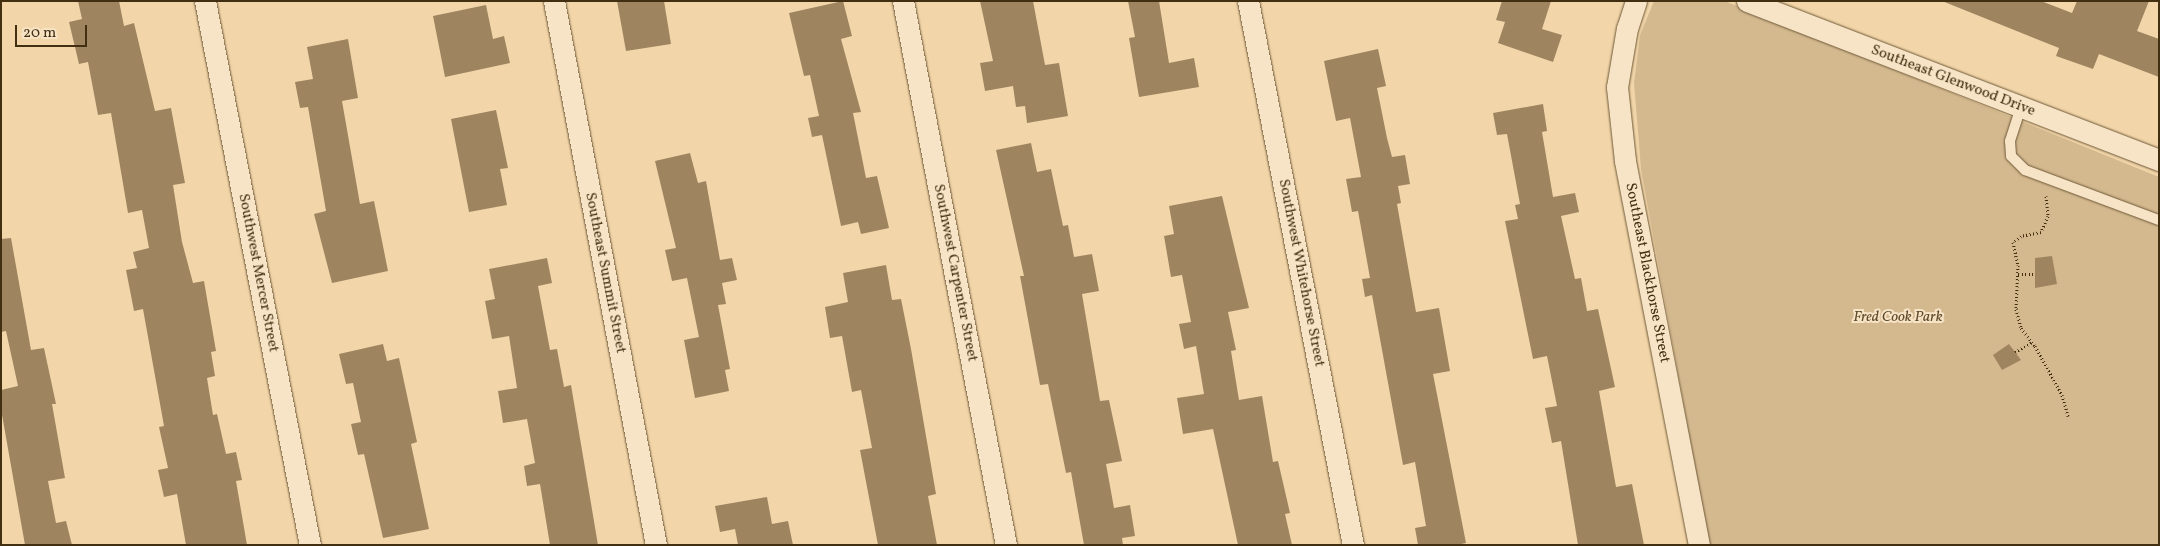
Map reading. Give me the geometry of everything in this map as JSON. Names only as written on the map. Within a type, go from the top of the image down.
[{"type":"street","name":"Southwest Mercer Street","points":[[206,1],[310,545]]},
{"type":"street","name":"Southeast Summit Street","points":[[554,1],[656,545]]},
{"type":"street","name":"Southwest Carpenter Street","points":[[903,1],[1006,545]]},
{"type":"street","name":"Southwest Whitehorse Street","points":[[1248,1],[1353,545]]},
{"type":"street","name":"Southeast Blackhorse Street","points":[[1636,1],[1627,28],[1617,87],[1623,143],[1699,545]]},
{"type":"street","name":"Southeast Glenwood Drive","points":[[1747,1],[2159,160]]},
{"type":"lane","points":[[2021,107],[2010,141],[2011,156],[2025,170],[2159,220]]},
{"type":"path","points":[[2044,177],[2048,216],[2041,232],[2021,236],[2014,242],[2018,274],[2018,322],[2032,342],[2062,395],[2068,416]]},
{"type":"path","points":[[2018,274],[2034,274]]},
{"type":"path","points":[[2015,352],[2032,342]]},
{"type":"green space","name":"Fred Cook Park","points":[[1654,1],[1727,2],[2159,177],[2159,545],[1709,545],[1641,169],[1634,83],[1640,35]]},
{"type":"building","points":[[78,1],[119,1],[124,26],[134,23],[155,111],[171,108],[185,183],[173,185],[182,242],[193,283],[204,281],[216,351],[211,352],[215,376],[207,378],[213,415],[217,414],[226,454],[236,452],[242,480],[236,481],[247,545],[186,545],[177,494],[164,497],[158,470],[168,468],[159,427],[164,426],[143,309],[134,311],[126,270],[137,268],[133,252],[149,248],[142,210],[128,213],[111,113],[98,115],[88,62],[79,64],[69,22],[82,19]]},
{"type":"building","points":[[617,1],[664,1],[671,44],[626,51]]},
{"type":"building","points":[[843,1],[852,36],[841,39],[861,112],[853,113],[866,178],[877,176],[889,228],[861,234],[858,222],[841,226],[822,135],[812,137],[808,118],[819,116],[810,75],[804,76],[789,13]]},
{"type":"building","points":[[980,1],[1033,1],[1045,65],[1059,63],[1068,116],[1027,123],[1025,106],[1016,107],[1013,86],[985,91],[980,63],[993,61]]},
{"type":"building","points":[[1128,1],[1159,1],[1169,63],[1194,58],[1199,87],[1139,97],[1129,38],[1135,37]]},
{"type":"building","points":[[1502,1],[1551,1],[1542,29],[1562,35],[1553,62],[1498,43],[1505,22],[1496,20]]},
{"type":"building","points":[[1942,1],[2041,1],[2072,13],[2077,1],[2149,1],[2137,31],[2159,39],[2159,77],[2099,54],[2093,69],[2056,56],[2059,48]]},
{"type":"building","points":[[486,5],[493,39],[504,36],[510,63],[445,77],[433,16]]},
{"type":"building","points":[[348,39],[358,98],[342,101],[360,204],[374,201],[388,271],[332,283],[314,214],[326,211],[308,107],[300,108],[295,82],[313,79],[307,47]]},
{"type":"building","points":[[1378,49],[1386,86],[1377,88],[1387,138],[1392,157],[1405,155],[1410,184],[1398,186],[1401,203],[1397,204],[1416,312],[1439,308],[1450,371],[1433,374],[1466,543],[1456,545],[1418,545],[1415,528],[1426,526],[1415,462],[1403,465],[1372,295],[1365,297],[1362,279],[1370,278],[1358,211],[1352,212],[1346,179],[1361,177],[1350,118],[1336,121],[1324,61]]},
{"type":"building","points":[[1543,104],[1547,131],[1542,132],[1553,197],[1575,193],[1579,212],[1561,216],[1575,279],[1581,278],[1587,311],[1598,309],[1615,387],[1599,391],[1616,487],[1632,484],[1644,545],[1578,545],[1561,441],[1552,443],[1545,408],[1557,406],[1547,356],[1533,359],[1505,221],[1518,219],[1515,205],[1520,204],[1507,134],[1497,135],[1493,113]]},
{"type":"building","points":[[496,110],[508,168],[500,169],[507,205],[469,212],[451,119]]},
{"type":"building","points":[[1031,143],[1037,172],[1051,169],[1063,226],[1068,225],[1074,257],[1092,254],[1099,291],[1082,294],[1100,401],[1109,400],[1122,461],[1106,464],[1114,508],[1130,505],[1135,536],[1122,538],[1123,545],[1084,545],[1071,472],[1066,473],[1048,384],[1040,385],[1020,276],[1024,276],[996,150]]},
{"type":"building","points":[[690,153],[698,183],[706,181],[720,260],[732,258],[737,280],[722,283],[726,304],[718,305],[730,369],[725,370],[729,391],[695,398],[684,340],[699,337],[687,278],[672,281],[665,250],[676,248],[655,161]]},
{"type":"building","points":[[1222,196],[1249,308],[1228,312],[1236,350],[1231,351],[1239,400],[1262,396],[1273,462],[1278,461],[1290,513],[1285,514],[1292,545],[1238,545],[1213,429],[1183,434],[1177,398],[1204,394],[1196,346],[1184,349],[1179,324],[1191,322],[1182,275],[1171,277],[1164,236],[1174,234],[1169,206]]},
{"type":"building","points":[[11,238],[31,350],[44,348],[56,404],[52,404],[65,478],[48,481],[56,523],[66,521],[72,545],[25,545],[1,409],[1,390],[18,386],[6,331],[1,332],[1,239]]},
{"type":"building","points":[[2052,256],[2057,284],[2035,288],[2035,258]]},
{"type":"building","points":[[547,258],[552,283],[538,286],[550,350],[557,349],[564,387],[571,385],[598,545],[550,545],[540,484],[527,486],[524,466],[535,463],[527,419],[503,423],[498,391],[517,388],[509,336],[492,339],[485,301],[495,299],[489,269]]},
{"type":"building","points":[[886,265],[892,300],[901,299],[911,349],[936,494],[928,496],[937,545],[878,545],[860,450],[872,448],[861,390],[852,392],[842,336],[830,338],[825,307],[848,302],[843,273]]},
{"type":"building","points":[[383,344],[387,361],[399,358],[417,442],[411,444],[429,529],[383,538],[364,454],[358,455],[351,424],[361,422],[353,383],[346,384],[339,354]]},
{"type":"building","points":[[2009,344],[2021,360],[2002,370],[1993,355]]},
{"type":"building","points":[[767,497],[772,524],[788,521],[793,545],[738,545],[735,529],[720,532],[715,506]]}]
